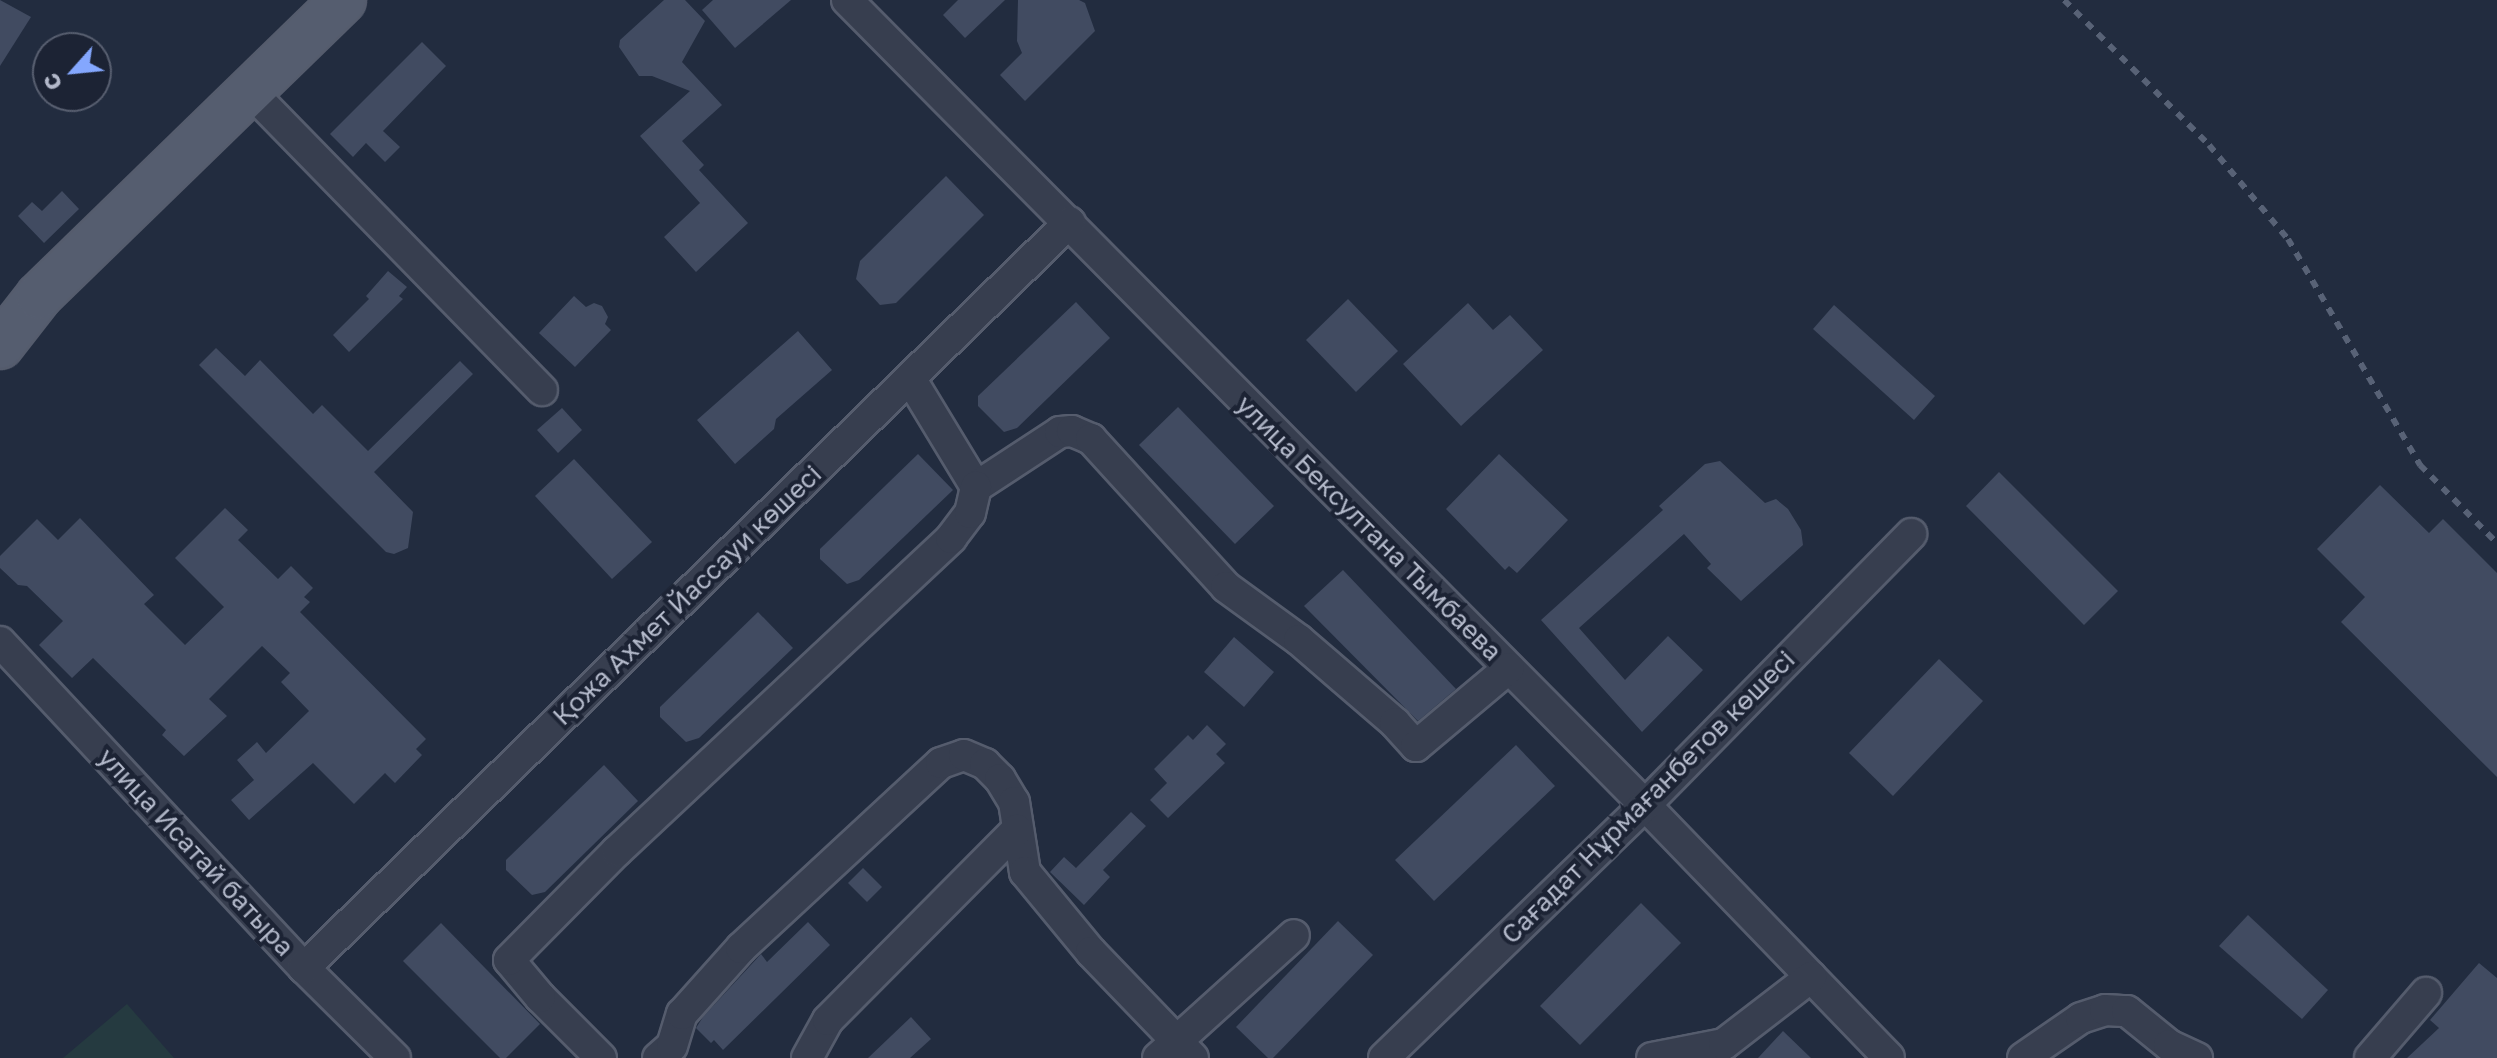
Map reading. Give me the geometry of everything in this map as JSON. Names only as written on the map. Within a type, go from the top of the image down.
[{"type":"main road","points":[[0,346],[39,296],[343,0]]},
{"type":"street","name":"улица Бексултана Тымбаева","points":[[847,0],[1645,805],[1889,1058]]},
{"type":"street","points":[[250,91],[542,390]]},
{"type":"street","name":"Қожа Ахмет Йассауи көшесі","points":[[304,968],[1070,222]]},
{"type":"street","points":[[910,378],[976,487]]},
{"type":"street","points":[[601,1058],[540,997],[509,960],[617,851],[951,538],[970,513],[976,487],[1060,432],[1072,431],[1091,439],[1226,587],[1299,640],[1395,723],[1416,746],[1509,668]]},
{"type":"street","name":"Сағадат Нұрмағанбетов көшесі","points":[[1384,1058],[1645,805],[1911,534]]},
{"type":"street","name":"улица Исатай батыра","points":[[0,642],[304,968],[395,1058]]},
{"type":"street","points":[[658,1058],[672,1046],[682,1014],[741,948],[941,763],[964,755],[985,764],[1000,779],[1014,802],[1025,872],[1176,1052],[1294,935]]},
{"type":"street","points":[[807,1058],[828,1020],[1017,830]]},
{"type":"street","points":[[1652,1058],[1724,1044],[1811,977]]},
{"type":"street","points":[[2370,1058],[2426,993]]},
{"type":"street","points":[[2023,1058],[2081,1018],[2105,1010],[2127,1011],[2169,1045],[2197,1058]]},
{"type":"green space","points":[[127,1004],[174,1058],[63,1058]]},
{"type":"building","points":[[0,0],[31,17],[0,66]]},
{"type":"building","points":[[664,0],[685,0],[705,21],[682,62],[722,105],[682,141],[704,165],[699,170],[748,223],[696,272],[664,237],[700,203],[640,136],[690,91],[652,76],[639,76],[619,47],[620,40]]},
{"type":"building","points":[[713,0],[791,0],[735,48],[702,10]]},
{"type":"building","points":[[958,0],[1005,0],[965,38],[943,15]]},
{"type":"building","points":[[1018,0],[1079,0],[1085,3],[1095,31],[1025,101],[1000,75],[1022,53],[1017,41]]},
{"type":"building","points":[[422,42],[446,66],[383,131],[400,147],[385,162],[366,143],[353,157],[330,134]]},
{"type":"building","points":[[946,176],[984,215],[896,303],[880,305],[856,279],[860,261]]},
{"type":"building","points":[[62,191],[79,209],[44,243],[18,216],[32,202],[42,211]]},
{"type":"building","points":[[388,271],[407,287],[399,296],[403,299],[349,352],[333,335],[369,299],[366,296]]},
{"type":"building","points":[[574,296],[586,307],[594,303],[602,306],[608,317],[605,324],[611,330],[575,367],[539,333]]},
{"type":"building","points":[[1348,299],[1398,351],[1356,392],[1306,340]]},
{"type":"building","points":[[1076,302],[1110,338],[1017,428],[1004,432],[978,406],[978,396]]},
{"type":"building","points":[[1468,303],[1493,330],[1510,315],[1543,350],[1461,426],[1403,364]]},
{"type":"building","points":[[1834,305],[1935,396],[1914,420],[1813,329]]},
{"type":"building","points":[[798,331],[832,370],[776,419],[774,429],[735,464],[697,420]]},
{"type":"building","points":[[216,348],[245,376],[260,360],[313,414],[322,405],[368,451],[460,361],[473,374],[374,472],[413,512],[408,548],[394,554],[386,552],[199,365]]},
{"type":"building","points":[[1178,407],[1274,506],[1235,544],[1139,445]]},
{"type":"building","points":[[562,408],[582,430],[558,453],[537,430]]},
{"type":"building","points":[[918,454],[953,490],[859,580],[847,584],[820,559],[820,549]]},
{"type":"building","points":[[1499,454],[1568,520],[1517,573],[1509,566],[1505,570],[1446,509]]},
{"type":"building","points":[[574,459],[652,542],[612,579],[535,496]]},
{"type":"building","points":[[1720,461],[1765,503],[1776,499],[1788,509],[1801,530],[1803,545],[1741,601],[1707,568],[1711,564],[1684,534],[1579,628],[1625,680],[1668,636],[1703,670],[1642,732],[1541,620],[1663,510],[1659,506],[1705,464]]},
{"type":"building","points":[[1999,472],[2118,591],[2084,625],[1966,506]]},
{"type":"building","points":[[2380,485],[2429,533],[2443,519],[2497,573],[2497,777],[2341,622],[2365,597],[2317,549]]},
{"type":"building","points":[[225,508],[248,530],[238,540],[278,579],[291,566],[313,588],[304,597],[310,602],[300,612],[426,739],[416,749],[422,755],[395,783],[385,773],[354,804],[313,763],[249,820],[231,800],[254,780],[237,760],[257,742],[266,753],[309,711],[281,682],[290,673],[262,646],[209,699],[227,716],[184,756],[162,735],[166,730],[93,658],[72,678],[39,645],[63,621],[27,586],[18,585],[0,568],[0,556],[37,519],[58,540],[80,518],[154,595],[144,604],[185,645],[224,607],[175,558]]},
{"type":"building","points":[[1343,570],[1456,689],[1418,721],[1304,606]]},
{"type":"building","points":[[758,612],[793,648],[699,738],[686,742],[660,717],[660,707]]},
{"type":"building","points":[[1234,637],[1274,672],[1244,707],[1204,672]]},
{"type":"building","points":[[1939,659],[1983,701],[1893,796],[1849,753]]},
{"type":"building","points":[[1207,725],[1226,744],[1216,754],[1225,763],[1168,818],[1150,800],[1167,783],[1154,769],[1188,735],[1193,740]]},
{"type":"building","points":[[1516,745],[1555,786],[1434,901],[1395,860]]},
{"type":"building","points":[[604,765],[638,801],[545,892],[532,895],[506,870],[506,860]]},
{"type":"building","points":[[1131,812],[1146,826],[1103,870],[1110,877],[1084,905],[1050,872],[1064,857],[1076,868]]},
{"type":"building","points":[[863,868],[882,887],[867,902],[848,883]]},
{"type":"building","points":[[1641,903],[1681,943],[1580,1045],[1540,1006]]},
{"type":"building","points":[[2248,915],[2328,990],[2302,1019],[2219,946]]},
{"type":"building","points":[[1338,921],[1373,955],[1273,1058],[1268,1058],[1236,1027]]},
{"type":"building","points":[[808,922],[830,945],[723,1050],[714,1040],[711,1043],[696,1028],[703,1017],[761,954],[767,962]]},
{"type":"building","points":[[441,923],[540,1024],[506,1058],[500,1058],[403,961]]},
{"type":"building","points":[[2479,963],[2497,978],[2497,1058],[2407,1058],[2439,1028],[2430,1020]]},
{"type":"building","points":[[911,1017],[931,1039],[910,1058],[868,1058]]},
{"type":"building","points":[[1783,1031],[1811,1058],[1758,1058]]},
{"type":"railway","points":[[2064,0],[2209,145],[2288,239],[2420,465],[2497,543]]}]
